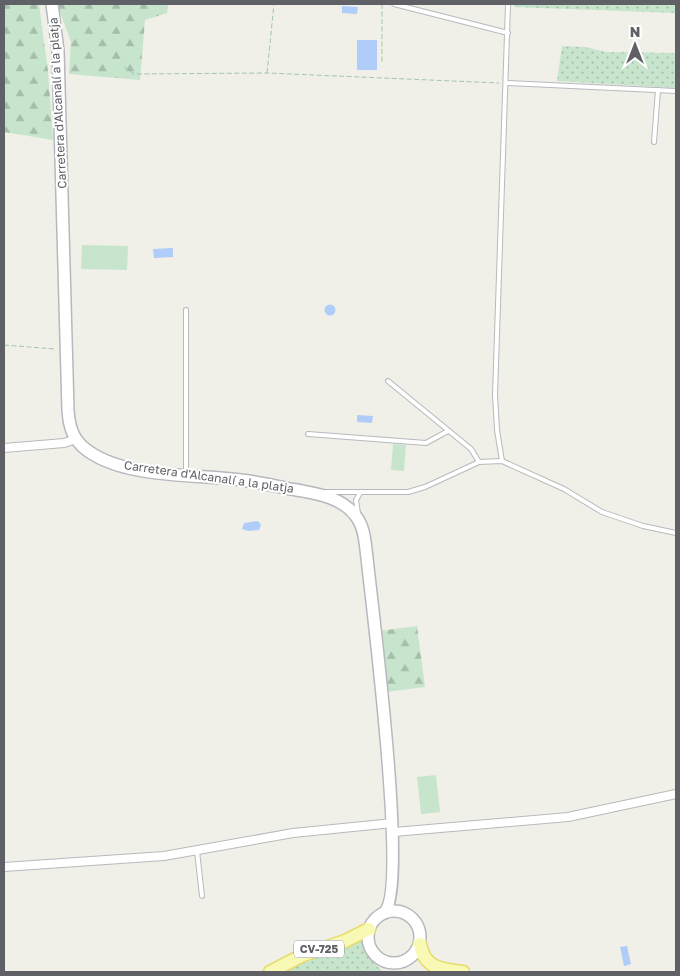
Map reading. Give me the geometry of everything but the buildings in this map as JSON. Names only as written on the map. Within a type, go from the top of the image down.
[{"type":"main road","name":"Carretera d'Alcanalí a la platja","points":[[52,4],[58,51],[69,422],[76,439],[94,454],[120,465],[186,475],[240,480],[297,490],[339,502],[356,516],[362,527]]},
{"type":"main road","points":[[362,527],[369,577],[393,827],[394,877],[397,901],[418,926],[424,958],[433,966],[463,972]]},
{"type":"main road","points":[[386,972],[369,945],[369,929],[372,922],[384,913],[390,904],[394,877]]},
{"type":"main road","points":[[384,913],[391,911],[406,914]]},
{"type":"main road","name":"CV-725","points":[[270,972],[303,955],[345,941],[369,929]]},
{"type":"main road","points":[[378,959],[396,964],[406,961],[412,957],[420,944]]},
{"type":"main road","points":[[399,972],[406,961]]},
{"type":"street","points":[[4,448],[64,443],[76,439]]},
{"type":"street","points":[[4,867],[164,856],[293,833],[568,817],[676,794]]},
{"type":"lane","points":[[394,4],[508,33]]},
{"type":"lane","points":[[502,461],[497,430],[495,394],[507,83],[508,4]]},
{"type":"lane","points":[[507,83],[676,91]]},
{"type":"lane","points":[[654,142],[658,90]]},
{"type":"lane","points":[[186,310],[186,475]]},
{"type":"lane","points":[[388,381],[471,449],[479,462]]},
{"type":"lane","points":[[308,434],[426,443],[448,431]]},
{"type":"lane","points":[[297,490],[401,494],[415,491],[479,462],[502,461],[564,489],[602,512],[643,526],[676,533]]},
{"type":"lane","points":[[360,493],[356,500],[362,527]]},
{"type":"lane","points":[[198,851],[202,896]]},
{"type":"path","points":[[267,73],[274,4]]},
{"type":"path","points":[[382,4],[382,64]]},
{"type":"path","points":[[124,67],[134,74],[267,73],[507,83]]},
{"type":"path","points":[[4,345],[66,349]]},
{"type":"green space","points":[[4,4],[39,4],[48,71],[53,140],[4,132]]},
{"type":"green space","points":[[57,4],[168,4],[167,13],[145,20],[140,80],[69,74],[71,42]]},
{"type":"green space","points":[[514,4],[676,4],[676,13],[514,7]]},
{"type":"green space","points":[[562,46],[585,47],[606,52],[676,53],[676,88],[557,81]]},
{"type":"green space","points":[[82,245],[128,246],[127,270],[81,269]]},
{"type":"green space","points":[[393,444],[406,445],[404,471],[391,470]]},
{"type":"green space","points":[[417,626],[425,687],[386,692],[379,631]]},
{"type":"green space","points":[[436,775],[440,812],[421,814],[417,777]]},
{"type":"green space","points":[[361,940],[367,956],[383,972],[278,972],[291,965]]},
{"type":"water","points":[[342,6],[358,7],[357,14],[342,13]]},
{"type":"water","points":[[357,40],[377,40],[377,70],[357,70]]},
{"type":"water","points":[[173,248],[173,257],[154,258],[153,249]]},
{"type":"water","points":[[330,304],[336,310],[330,316],[324,310]]},
{"type":"water","points":[[357,415],[373,416],[372,423],[357,422]]},
{"type":"water","points":[[258,521],[261,525],[259,530],[248,531],[242,529],[244,523]]},
{"type":"water","points":[[627,946],[631,964],[624,966],[620,947]]}]
